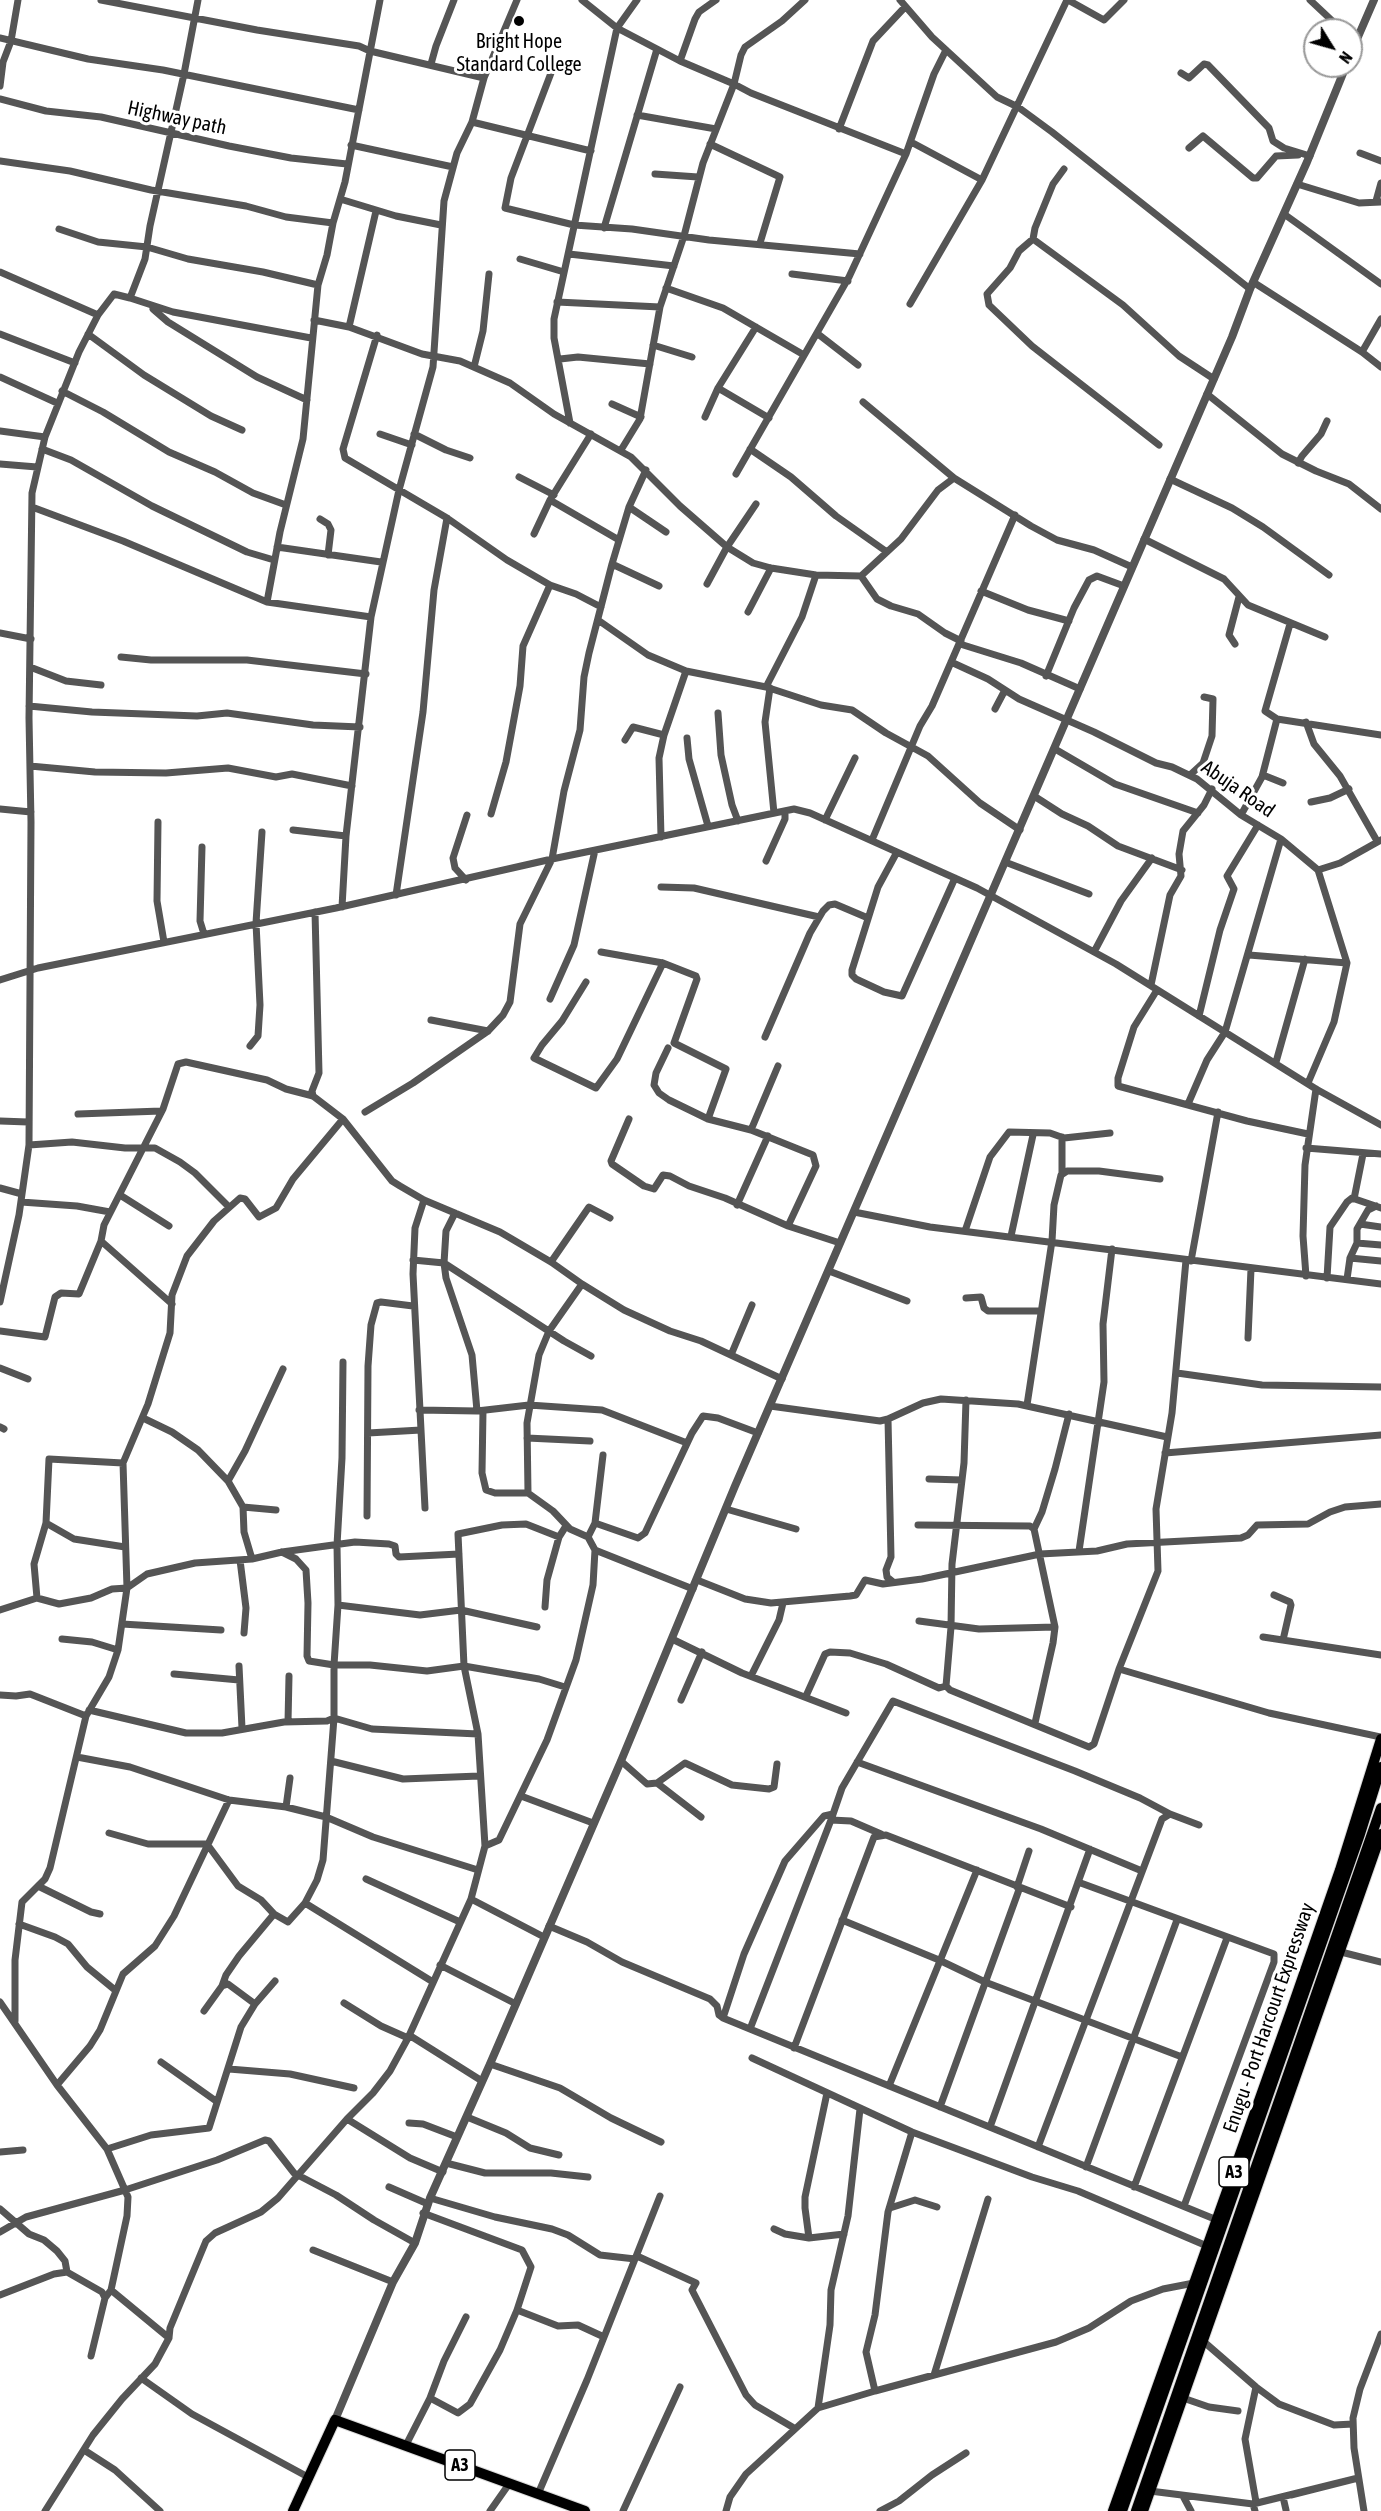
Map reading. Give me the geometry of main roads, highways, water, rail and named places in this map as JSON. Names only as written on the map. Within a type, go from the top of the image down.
[{"type":"main road","name":"Enugu - Port Harcourt Expressway","points":[[1122,2511],[1273,2082],[1356,1833],[1381,1738]]},
{"type":"main road","name":"Enugu - Port Harcourt Expressway","points":[[1113,2511],[1381,1767]]},
{"type":"main road","name":"Enugu - Port Harcourt Expressway","points":[[1143,2511],[1341,1952],[1377,1837],[1381,1808]]},
{"type":"main road","name":"Enugu - Port Harcourt Expressway","points":[[1136,2511],[1285,2086],[1377,1837]]},
{"type":"main road","points":[[1273,2082],[1285,2086]]},
{"type":"main road","name":"A3","points":[[293,2511],[335,2420],[585,2511]]},
{"type":"place","name":"Bright Hope Standard College","points":[[519,21]]}]
